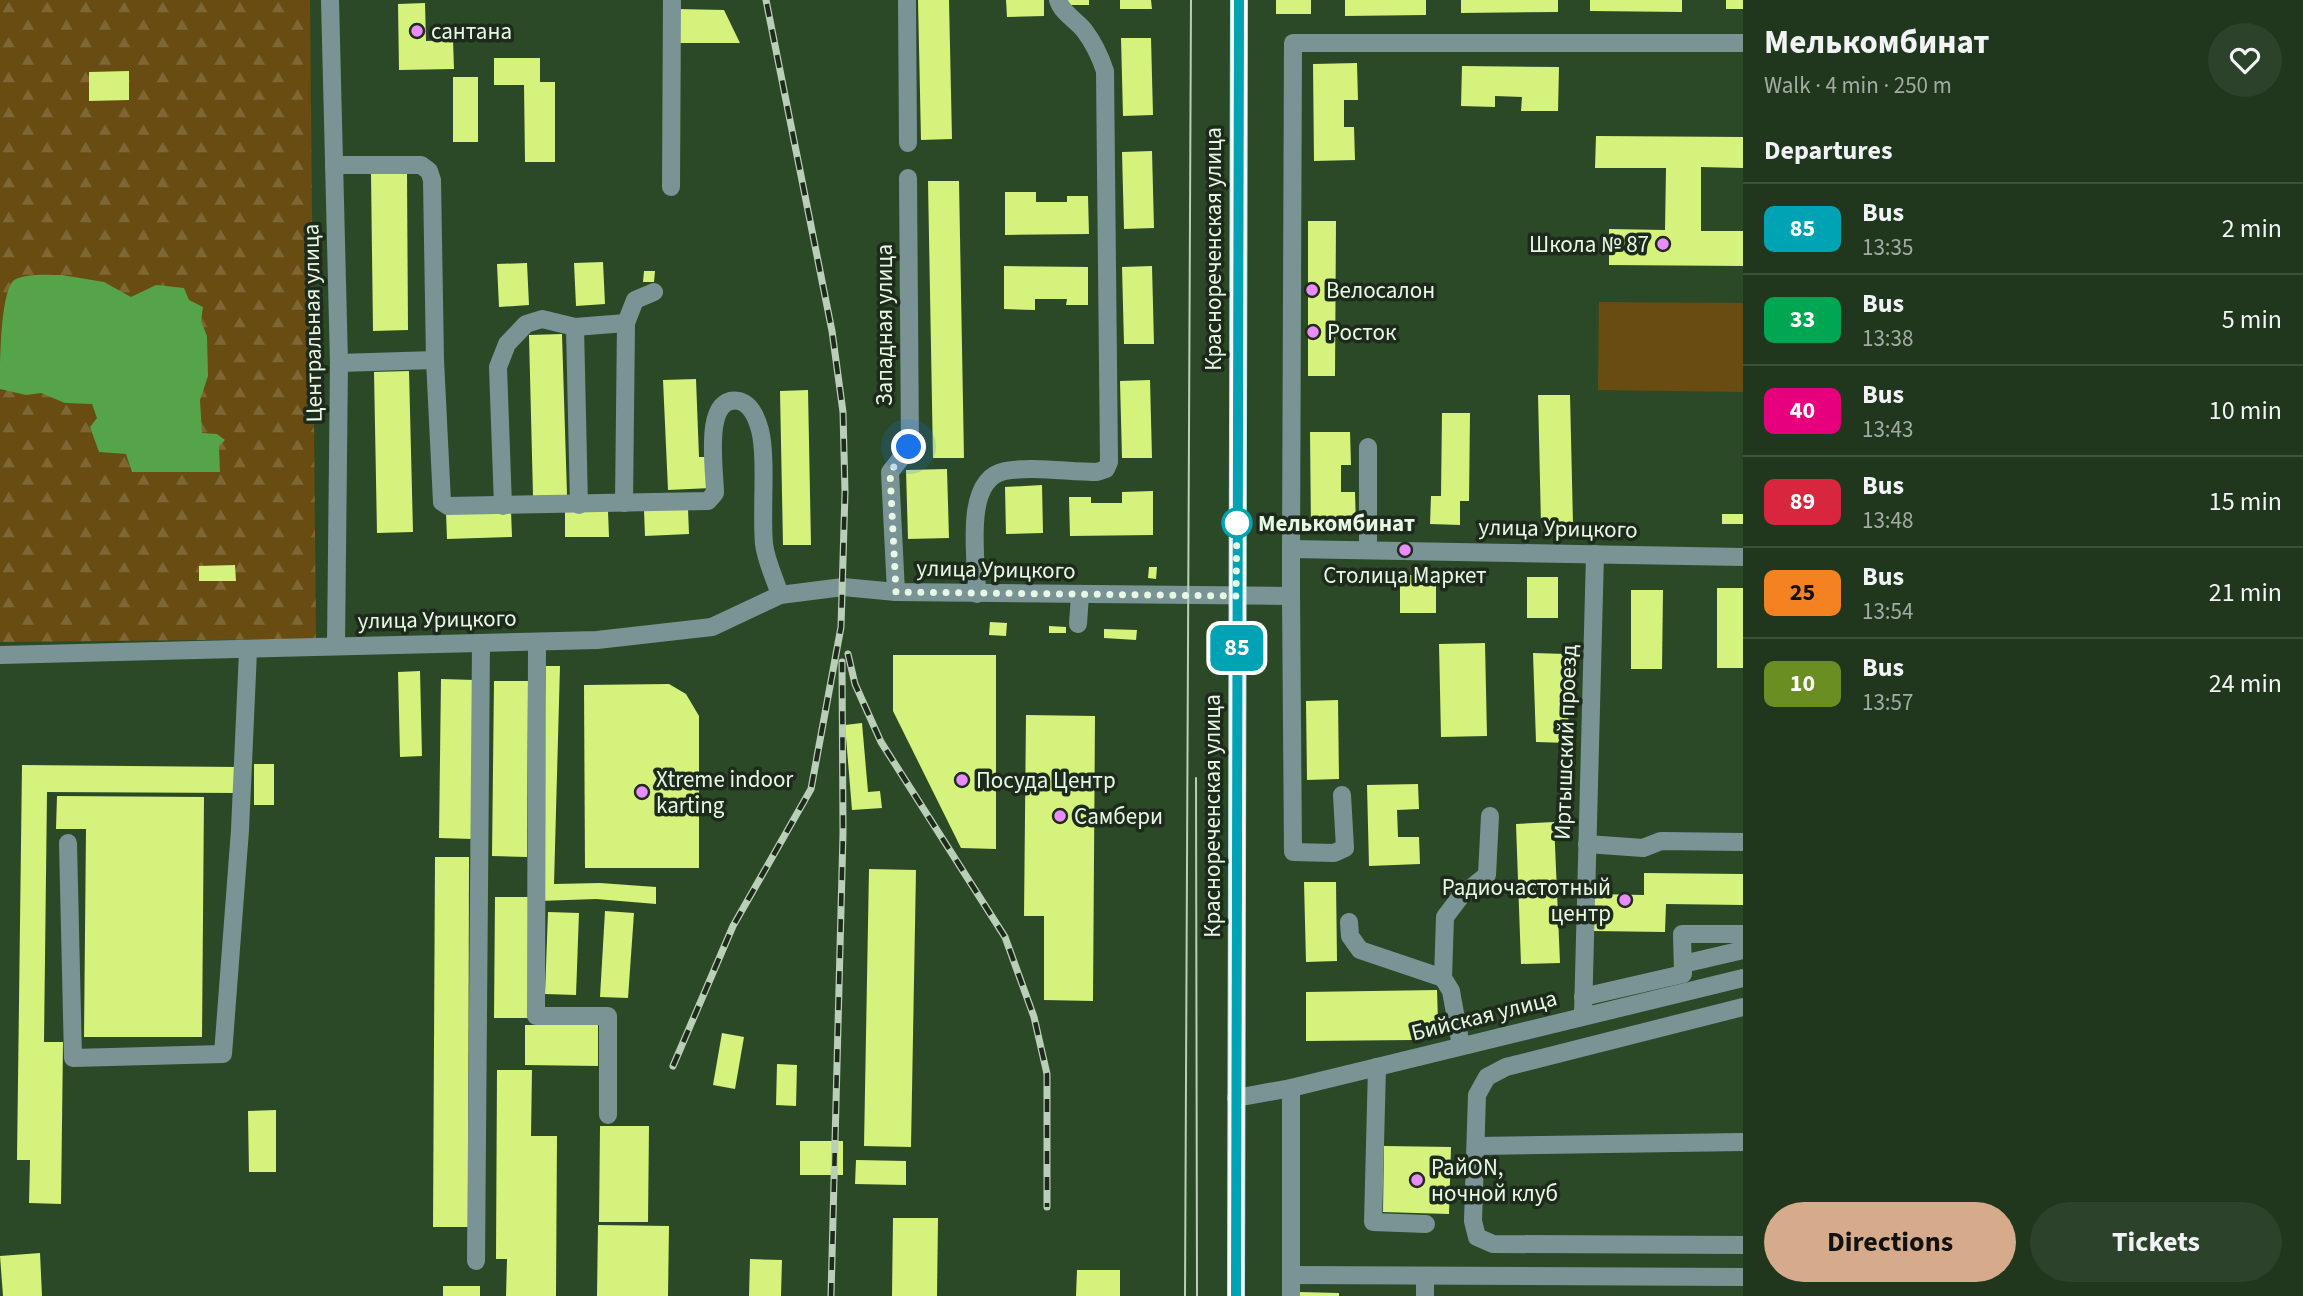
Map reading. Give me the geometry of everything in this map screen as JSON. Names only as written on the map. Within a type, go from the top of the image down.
[{"type":"main road","name":"Краснореченская улица","points":[[1236,1296],[1239,0]]},
{"type":"street","name":"Центральная улица","points":[[330,0],[339,363],[336,646]]},
{"type":"street","points":[[671,187],[672,0]]},
{"type":"street","points":[[907,0],[908,143]]},
{"type":"street","points":[[977,594],[976,500],[986,481],[1005,471],[1097,472],[1106,469],[1109,462],[1105,71],[1100,54],[1084,29],[1060,6],[1058,0]]},
{"type":"street","points":[[1342,795],[1345,848],[1334,853],[1293,852],[1293,43],[1743,43]]},
{"type":"street","points":[[334,165],[421,165],[429,170],[432,180],[435,360],[442,502],[448,506],[503,506],[708,501],[715,493],[714,419],[720,405],[728,401],[741,401],[751,409],[760,432],[764,547],[780,595]]},
{"type":"street","name":"Западная улица","points":[[896,592],[890,472],[909,447],[908,178]]},
{"type":"street","points":[[601,323],[635,300],[654,292]]},
{"type":"street","points":[[624,503],[626,323],[635,300]]},
{"type":"street","points":[[503,506],[498,367],[507,344],[526,324],[542,319],[575,327],[626,323]]},
{"type":"street","points":[[575,327],[579,505]]},
{"type":"street","points":[[339,363],[435,360]]},
{"type":"street","points":[[1368,447],[1368,549]]},
{"type":"street","name":"улица Урицкого","points":[[1291,549],[1743,557]]},
{"type":"street","name":"Иртышский проезд","points":[[1583,1006],[1595,554]]},
{"type":"street","name":"улица Урицкого","points":[[0,655],[248,651],[336,646],[597,640],[712,627],[780,595],[843,587],[896,592],[977,594],[1291,596]]},
{"type":"street","points":[[1078,624],[1080,595]]},
{"type":"street","points":[[537,642],[536,1016],[608,1016],[608,1115]]},
{"type":"street","points":[[476,1261],[481,643]]},
{"type":"street","points":[[68,843],[73,1058],[223,1054],[240,830],[248,651]]},
{"type":"street","points":[[1461,1046],[1451,991],[1443,978],[1446,917],[1461,896],[1487,875],[1490,816]]},
{"type":"street","points":[[1587,844],[1643,848],[1661,841],[1743,842]]},
{"type":"street","points":[[1349,922],[1350,936],[1360,950],[1443,978]]},
{"type":"street","points":[[1683,969],[1682,934],[1743,934]]},
{"type":"street","points":[[1583,1006],[1743,950]]},
{"type":"street","points":[[1683,969],[1743,960]]},
{"type":"street","name":"Бийская улица","points":[[1236,1098],[1291,1088],[1461,1046],[1583,1006],[1743,978]]},
{"type":"street","points":[[1743,1007],[1497,1071],[1480,1086],[1473,1229],[1483,1241],[1743,1245]]},
{"type":"street","points":[[1377,1067],[1373,1222],[1426,1224]]},
{"type":"street","points":[[1291,1088],[1291,1296]]},
{"type":"street","points":[[1476,1146],[1743,1142]]},
{"type":"street","points":[[1291,1275],[1743,1277]]},
{"type":"street","points":[[1424,1276],[1425,1296]]},
{"type":"green space","points":[[0,0],[310,0],[316,639],[0,642]]},
{"type":"green space","points":[[1599,302],[1743,303],[1743,392],[1598,390]]},
{"type":"shaded area","points":[[62,275],[104,282],[131,297],[156,285],[184,288],[189,300],[203,307],[201,321],[207,336],[208,376],[200,400],[202,433],[217,434],[225,440],[219,446],[220,472],[132,472],[126,454],[99,452],[90,427],[97,418],[92,404],[65,403],[41,393],[26,395],[0,389],[2,330],[9,287],[14,280],[25,276]]},
{"type":"building","points":[[918,0],[949,0],[952,139],[921,140]]},
{"type":"building","points":[[1006,0],[1044,0],[1044,16],[1007,17]]},
{"type":"building","points":[[1068,0],[1089,0],[1089,5],[1068,5]]},
{"type":"building","points":[[1120,0],[1151,0],[1152,9],[1120,9]]},
{"type":"building","points":[[1276,0],[1311,0],[1311,14],[1276,14]]},
{"type":"building","points":[[1345,0],[1426,0],[1426,15],[1345,16]]},
{"type":"building","points":[[1461,0],[1558,0],[1558,12],[1461,13]]},
{"type":"building","points":[[1590,0],[1682,0],[1682,12],[1590,11]]},
{"type":"building","points":[[1726,0],[1743,0],[1743,9],[1726,9]]},
{"type":"building","points":[[425,3],[426,41],[453,40],[454,69],[399,70],[398,4]]},
{"type":"building","points":[[677,9],[724,10],[740,43],[677,43]]},
{"type":"building","points":[[1121,38],[1151,38],[1153,115],[1123,116]]},
{"type":"building","points":[[494,58],[540,58],[540,82],[555,82],[555,162],[525,162],[524,85],[494,85]]},
{"type":"building","points":[[1357,63],[1358,100],[1344,100],[1344,127],[1354,127],[1355,160],[1314,161],[1313,64]]},
{"type":"building","points":[[1462,66],[1559,67],[1558,111],[1521,111],[1522,97],[1495,96],[1495,107],[1461,106]]},
{"type":"building","points":[[129,71],[129,100],[89,101],[89,72]]},
{"type":"building","points":[[453,77],[478,77],[478,142],[453,142]]},
{"type":"building","points":[[1596,136],[1743,137],[1743,168],[1701,167],[1701,231],[1743,231],[1743,266],[1609,265],[1609,229],[1665,230],[1666,168],[1595,168]]},
{"type":"building","points":[[1152,151],[1154,228],[1124,229],[1122,152]]},
{"type":"building","points":[[371,174],[407,174],[408,330],[373,331]]},
{"type":"building","points":[[928,181],[959,181],[964,458],[933,458]]},
{"type":"building","points":[[1005,192],[1036,192],[1036,202],[1067,202],[1067,196],[1088,196],[1089,234],[1005,235]]},
{"type":"building","points":[[1308,221],[1336,221],[1335,376],[1308,376]]},
{"type":"building","points":[[603,262],[605,304],[576,306],[574,263]]},
{"type":"building","points":[[527,263],[529,305],[499,307],[497,264]]},
{"type":"building","points":[[1004,266],[1088,267],[1088,305],[1066,305],[1067,299],[1035,299],[1035,310],[1004,309]]},
{"type":"building","points":[[1152,266],[1154,344],[1124,344],[1122,267]]},
{"type":"building","points":[[644,271],[655,271],[654,282],[643,282]]},
{"type":"building","points":[[562,334],[567,495],[533,496],[529,335]]},
{"type":"building","points":[[409,371],[413,532],[377,533],[374,372]]},
{"type":"building","points":[[696,379],[699,457],[710,457],[711,488],[668,490],[663,380]]},
{"type":"building","points":[[1150,380],[1152,458],[1122,458],[1120,381]]},
{"type":"building","points":[[808,390],[811,545],[783,545],[780,391]]},
{"type":"building","points":[[1538,395],[1570,395],[1573,523],[1541,524]]},
{"type":"building","points":[[1442,413],[1470,413],[1469,501],[1460,501],[1460,525],[1430,524],[1431,496],[1441,496]]},
{"type":"building","points":[[1310,432],[1350,432],[1351,465],[1341,465],[1341,492],[1355,492],[1356,528],[1311,529]]},
{"type":"building","points":[[947,469],[949,538],[908,539],[906,470]]},
{"type":"building","points":[[1042,485],[1043,533],[1006,534],[1005,487]]},
{"type":"building","points":[[1153,491],[1153,535],[1070,536],[1069,497],[1091,497],[1091,503],[1122,503],[1122,492]]},
{"type":"building","points":[[688,509],[689,534],[645,536],[644,510]]},
{"type":"building","points":[[511,511],[512,537],[447,539],[446,512]]},
{"type":"building","points":[[608,511],[609,537],[565,537],[565,512]]},
{"type":"building","points":[[1722,514],[1743,514],[1743,524],[1722,524]]},
{"type":"building","points":[[1379,519],[1391,519],[1391,531],[1378,530]]},
{"type":"building","points":[[235,565],[236,581],[199,581],[199,566]]},
{"type":"building","points":[[1149,567],[1157,567],[1156,579],[1148,578]]},
{"type":"building","points":[[1400,575],[1436,575],[1436,613],[1400,613]]},
{"type":"building","points":[[1527,577],[1558,577],[1558,618],[1527,618]]},
{"type":"building","points":[[1717,588],[1743,588],[1743,668],[1717,668]]},
{"type":"building","points":[[1631,590],[1663,590],[1662,669],[1631,669]]},
{"type":"building","points":[[990,622],[1007,623],[1006,636],[989,635]]},
{"type":"building","points":[[1049,626],[1066,627],[1066,633],[1049,633]]},
{"type":"building","points":[[1104,629],[1137,630],[1136,640],[1104,638]]},
{"type":"building","points":[[1485,643],[1487,736],[1441,737],[1439,644]]},
{"type":"building","points":[[1533,653],[1567,654],[1569,743],[1536,742]]},
{"type":"building","name":"Посуда Центр","points":[[893,655],[996,655],[996,849],[961,848],[893,711]]},
{"type":"building","points":[[546,666],[560,666],[554,884],[600,883],[656,887],[656,904],[596,899],[539,901]]},
{"type":"building","points":[[420,671],[422,756],[400,757],[398,672]]},
{"type":"building","points":[[441,679],[475,680],[473,839],[439,838]]},
{"type":"building","points":[[494,681],[528,681],[527,857],[492,856]]},
{"type":"building","name":"Xtreme indoor karting","points":[[669,684],[686,694],[699,716],[699,868],[585,868],[584,685]]},
{"type":"building","points":[[1338,700],[1339,779],[1307,780],[1306,701]]},
{"type":"building","name":"Самбери","points":[[1026,715],[1095,716],[1093,1001],[1044,1000],[1044,916],[1024,916]]},
{"type":"building","points":[[862,723],[868,792],[880,791],[882,808],[852,810],[845,725]]},
{"type":"building","points":[[254,764],[274,764],[274,805],[254,805]]},
{"type":"building","points":[[22,765],[237,767],[236,793],[47,792],[44,1042],[63,1042],[61,1204],[29,1203],[30,1160],[17,1160]]},
{"type":"building","points":[[1418,784],[1419,809],[1397,810],[1398,837],[1419,837],[1420,864],[1369,866],[1367,785]]},
{"type":"building","points":[[57,796],[204,797],[202,1037],[84,1037],[86,829],[56,829]]},
{"type":"building","points":[[1554,822],[1560,963],[1521,964],[1516,824]]},
{"type":"building","points":[[435,857],[469,857],[468,1227],[433,1227]]},
{"type":"building","points":[[869,869],[916,870],[911,1147],[864,1146]]},
{"type":"building","points":[[1644,873],[1743,874],[1743,905],[1666,904],[1665,932],[1593,931],[1594,894],[1644,895]]},
{"type":"building","points":[[1304,882],[1336,882],[1337,961],[1306,962]]},
{"type":"building","points":[[495,897],[528,897],[528,1018],[494,1018]]},
{"type":"building","points":[[605,911],[634,913],[628,998],[600,997]]},
{"type":"building","points":[[548,912],[579,913],[576,995],[545,994]]},
{"type":"building","points":[[1437,990],[1438,1022],[1414,1040],[1306,1041],[1306,992]]},
{"type":"building","points":[[525,1025],[598,1025],[598,1066],[525,1065]]},
{"type":"building","points":[[722,1033],[744,1037],[735,1089],[713,1085]]},
{"type":"building","points":[[777,1064],[797,1065],[796,1106],[776,1105]]},
{"type":"building","points":[[497,1070],[532,1070],[531,1136],[557,1136],[556,1296],[506,1296],[507,1259],[496,1259]]},
{"type":"building","points":[[276,1110],[276,1172],[249,1172],[248,1111]]},
{"type":"building","points":[[600,1126],[649,1126],[648,1222],[599,1222]]},
{"type":"building","points":[[800,1141],[843,1141],[843,1175],[800,1175]]},
{"type":"building","name":"РайON, ночной клуб","points":[[1384,1146],[1451,1147],[1449,1214],[1383,1212]]},
{"type":"building","points":[[856,1160],[906,1161],[906,1185],[855,1184]]},
{"type":"building","points":[[893,1218],[938,1218],[937,1296],[892,1296]]},
{"type":"building","points":[[598,1225],[669,1226],[668,1296],[597,1296]]},
{"type":"building","points":[[40,1253],[42,1296],[3,1296],[0,1256]]},
{"type":"building","points":[[750,1259],[782,1260],[781,1296],[749,1296]]},
{"type":"building","points":[[1077,1270],[1120,1270],[1120,1296],[1076,1296]]},
{"type":"building","points":[[443,1286],[480,1286],[480,1296],[443,1296]]},
{"type":"building","points":[[1299,1292],[1339,1293],[1339,1296],[1298,1296]]},
{"type":"tram line","points":[[1185,1296],[1191,0]]},
{"type":"tram line","points":[[1196,778],[1197,1296]]},
{"type":"railway","points":[[673,1066],[733,926],[811,789],[841,627],[845,492],[843,412],[832,331],[766,0]]},
{"type":"railway","points":[[848,654],[855,684],[881,742],[1005,937],[1034,1017],[1047,1074],[1047,1207]]},
{"type":"railway","points":[[831,1296],[843,833],[842,662]]},
{"type":"bus line","name":"85","points":[[1236,1296],[1239,0]]},
{"type":"place","name":"сантана","points":[[417,31]]},
{"type":"place","name":"Школа № 87","points":[[1663,244]]},
{"type":"place","name":"Велосалон","points":[[1312,290]]},
{"type":"place","name":"Росток","points":[[1313,332]]},
{"type":"place","name":"Мелькомбинат","points":[[1237,523]]},
{"type":"place","name":"Столица Маркет","points":[[1405,550]]},
{"type":"place","name":"Посуда Центр","points":[[962,780]]},
{"type":"place","name":"Xtreme indoor karting","points":[[642,792]]},
{"type":"place","name":"Самбери","points":[[1060,816]]},
{"type":"place","name":"Радиочастотный центр","points":[[1625,900]]},
{"type":"place","name":"РайON, ночной клуб","points":[[1417,1180]]},
{"type":"route","points":[[909,447],[890,472],[896,592],[1236,596],[1237,519],[1237,523]]}]
